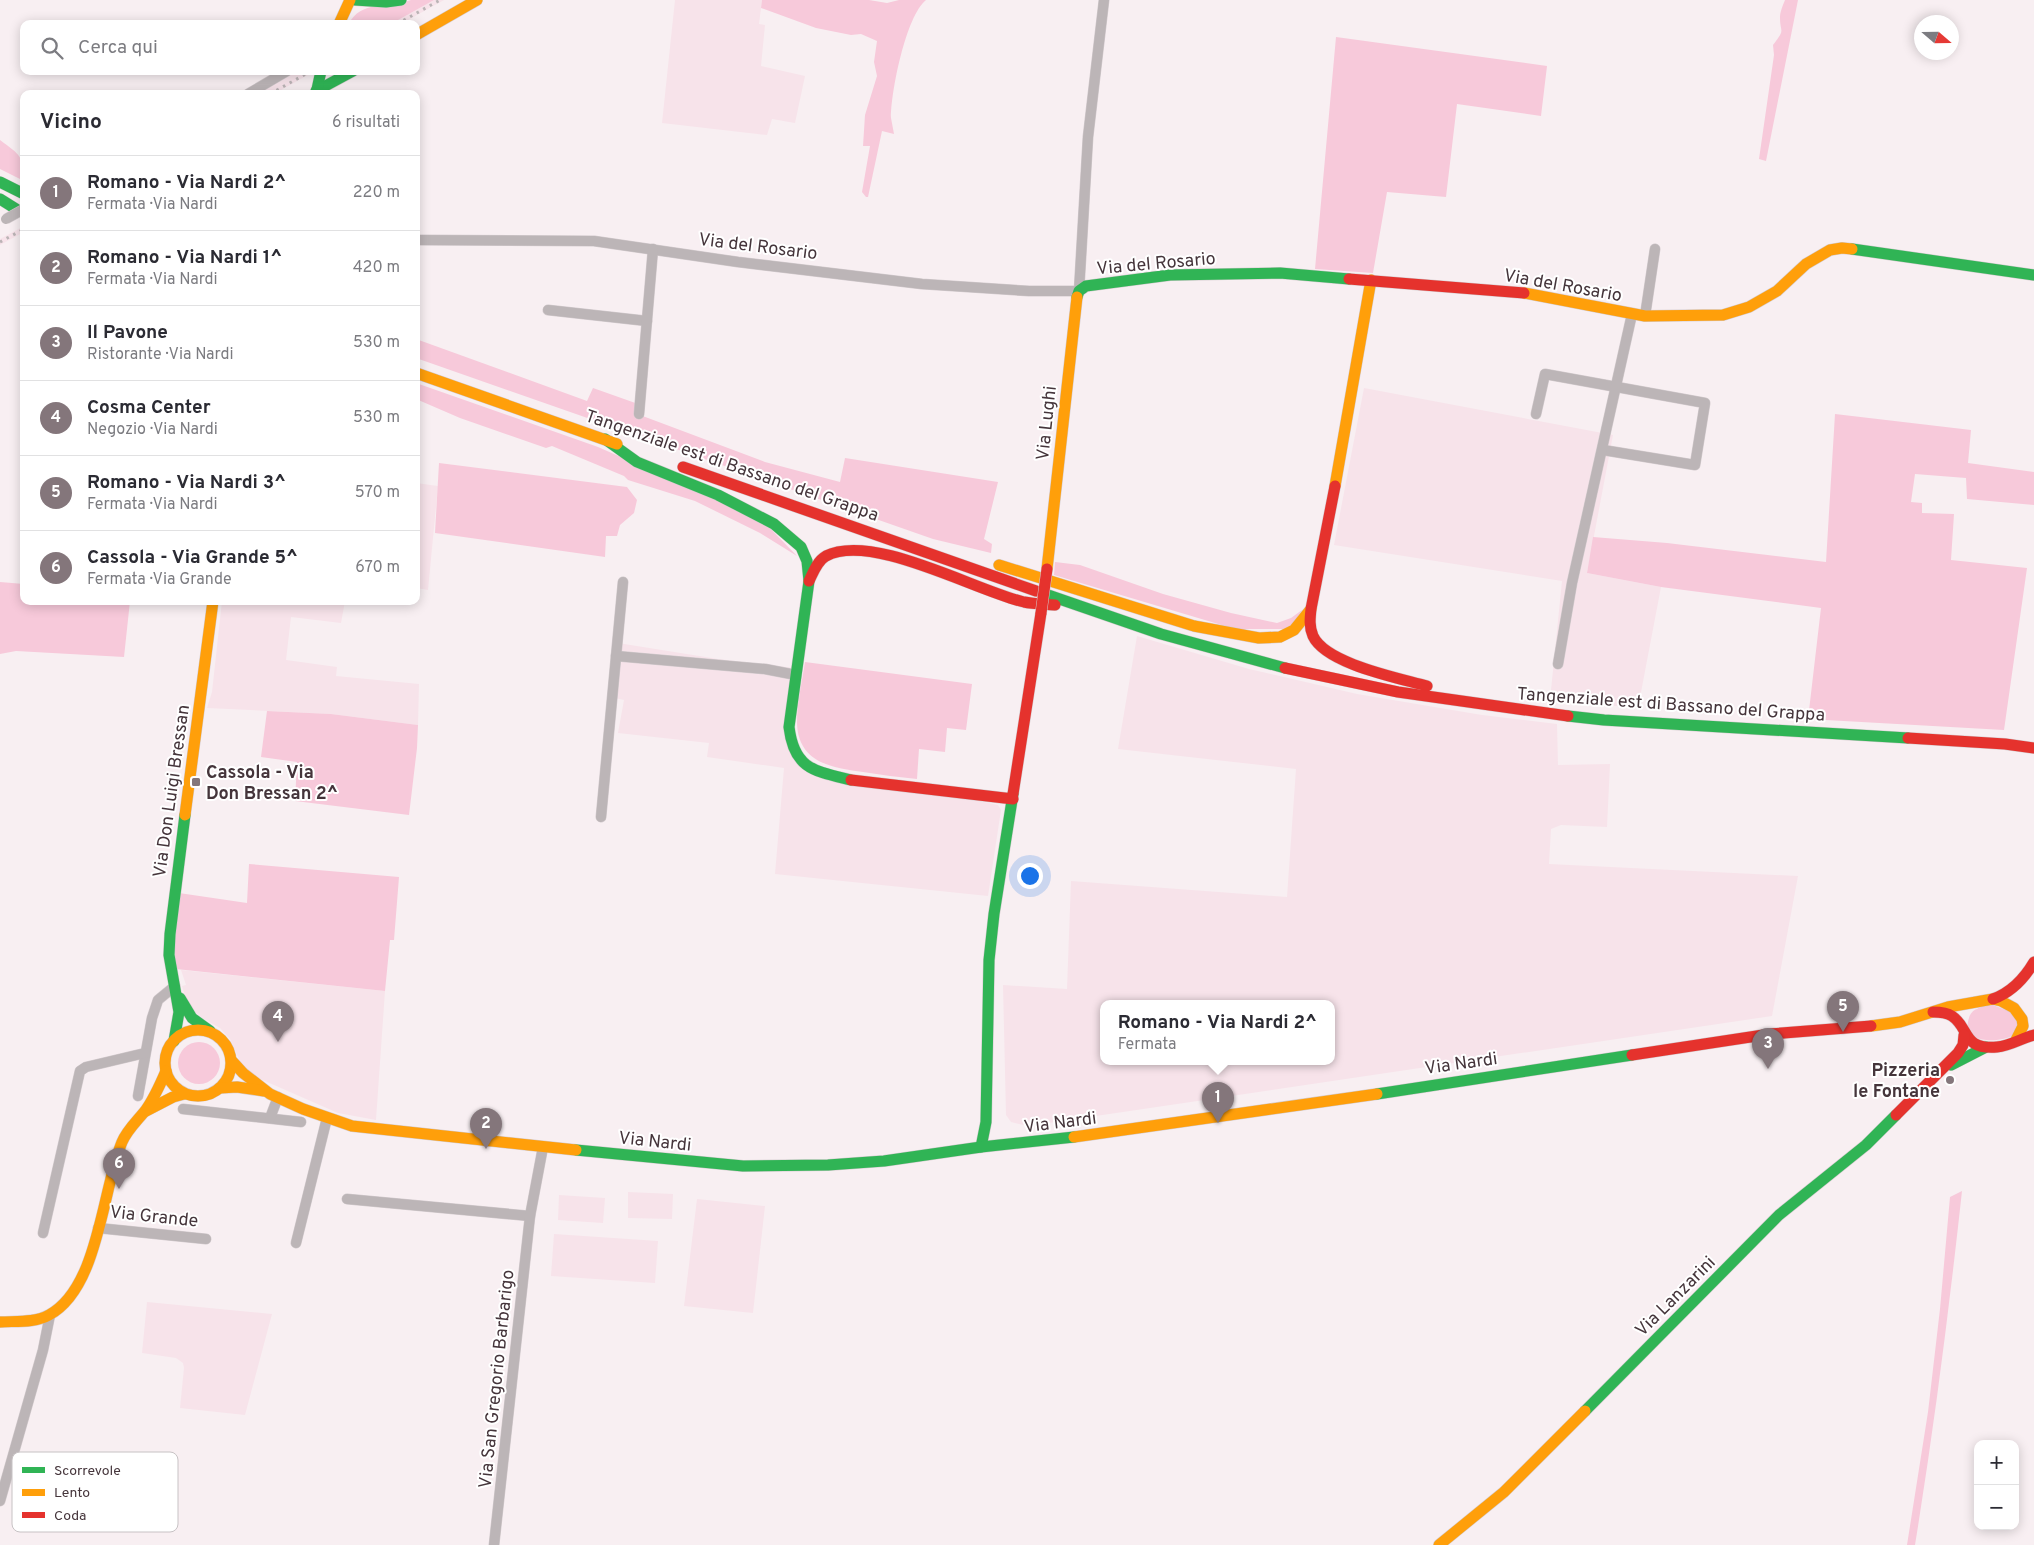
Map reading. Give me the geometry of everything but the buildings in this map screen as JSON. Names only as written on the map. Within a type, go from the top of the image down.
[{"type":"main road","points":[[341,20],[350,0]]},
{"type":"main road","points":[[356,0],[386,2],[401,0]]},
{"type":"main road","points":[[420,33],[478,0]]},
{"type":"main road","points":[[317,90],[321,75]]},
{"type":"main road","points":[[320,90],[347,75]]},
{"type":"main road","points":[[337,90],[350,75]]},
{"type":"main road","points":[[0,182],[20,192]]},
{"type":"main road","points":[[0,200],[20,209]]},
{"type":"main road","name":"Via del Rosario","points":[[1079,291],[1086,286],[1170,275],[1280,273],[1533,294],[1632,314],[1674,317],[1723,315],[1749,307],[1777,291],[1806,264],[1830,250],[1842,248],[2034,275]]},
{"type":"main road","points":[[1371,280],[1347,426],[1310,609],[1310,628],[1316,640],[1325,649],[1342,659],[1370,670],[1427,686],[1475,704]]},
{"type":"main road","name":"Via Lughi","points":[[986,1122],[989,960],[1004,848],[1041,614],[1055,504],[1075,301],[1079,291]]},
{"type":"main road","name":"Tangenziale est di Bassano del Grappa","points":[[420,374],[1036,591]]},
{"type":"main road","points":[[605,439],[637,462],[718,495],[774,524],[801,548],[807,561],[809,581],[789,727],[792,746],[803,764],[823,773],[861,782],[1013,799]]},
{"type":"main road","points":[[809,581],[817,565],[826,556],[836,552],[862,550],[906,562],[1024,602],[1083,608]]},
{"type":"main road","points":[[921,551],[988,562],[1194,626],[1259,638],[1280,637],[1294,630],[1310,609]]},
{"type":"main road","name":"Tangenziale est di Bassano del Grappa","points":[[1048,595],[1178,640],[1277,666],[1406,693],[1475,704],[1604,720],[2005,744],[2034,748]]},
{"type":"main road","name":"Via Don Luigi Bressan","points":[[174,1041],[179,1012],[169,956],[170,934],[213,605]]},
{"type":"main road","name":"Tangenziale est di Bassano del Grappa","points":[[2005,744],[2034,743]]},
{"type":"main road","points":[[2016,1040],[2022,1031],[2018,997],[2026,975],[2034,962]]},
{"type":"main road","name":"Via Nardi","points":[[220,1088],[237,1087],[273,1095],[327,1118],[356,1126],[544,1147],[734,1165],[792,1166],[884,1160],[981,1147],[996,1147],[1194,1121],[1770,1034],[1895,1023],[1945,1007],[1973,1004],[2004,996],[2013,990],[2026,975]]},
{"type":"main road","name":"Via Don Luigi Bressan","points":[[175,986],[182,1005],[192,1018],[213,1033]]},
{"type":"main road","points":[[1993,999],[2008,1003],[2034,1025]]},
{"type":"main road","points":[[1964,1032],[1962,1020],[1965,1012],[1973,1004]]},
{"type":"main road","name":"Via Nardi","points":[[1930,1012],[1944,1012],[1956,1018],[1970,1041],[1986,1047]]},
{"type":"main road","points":[[174,1041],[185,1033],[194,1030],[213,1033],[223,1041],[229,1050],[232,1061],[228,1079],[220,1088]]},
{"type":"main road","name":"Via Lanzarini","points":[[1439,1545],[1511,1485],[1779,1215],[1866,1145],[1958,1053],[1963,1045],[1964,1032]]},
{"type":"main road","points":[[1986,1047],[2004,1046],[2016,1040],[2034,1035]]},
{"type":"main road","name":"Via Grande","points":[[50,1315],[64,1304],[78,1286],[89,1258],[122,1142],[131,1126],[145,1111],[158,1091],[166,1071],[166,1055],[174,1041]]},
{"type":"main road","name":"Via Lanzarini","points":[[1938,1074],[1959,1060],[1986,1047]]},
{"type":"main road","name":"Via Nardi","points":[[232,1061],[239,1071],[273,1095]]},
{"type":"main road","points":[[166,1071],[170,1081],[184,1094]]},
{"type":"main road","name":"Via Grande","points":[[145,1111],[173,1097],[184,1094],[202,1096],[220,1088]]},
{"type":"main road","points":[[986,1122],[996,1147]]},
{"type":"main road","points":[[981,1147],[986,1122]]},
{"type":"main road","points":[[0,1322],[26,1320],[50,1315]]},
{"type":"street","name":"Via Lughi","points":[[1079,291],[1088,137],[1104,0]]},
{"type":"street","points":[[255,90],[280,75]]},
{"type":"street","points":[[3,220],[20,209]]},
{"type":"street","name":"Via del Rosario","points":[[420,240],[594,241],[922,284],[1029,291],[1079,291]]},
{"type":"street","points":[[639,414],[653,249]]},
{"type":"street","points":[[1645,316],[1655,249]]},
{"type":"street","points":[[548,310],[647,321]]},
{"type":"street","name":"Via del Rosario","points":[[1558,664],[1572,583],[1632,314]]},
{"type":"street","points":[[1536,414],[1545,374],[1705,403],[1695,465],[1603,450]]},
{"type":"street","points":[[601,817],[623,582]]},
{"type":"street","points":[[616,656],[765,669],[796,675]]},
{"type":"street","points":[[138,1096],[152,1018],[158,1000],[175,986]]},
{"type":"street","points":[[43,1233],[80,1071],[86,1067],[145,1053]]},
{"type":"street","points":[[270,1118],[273,1095]]},
{"type":"street","points":[[184,1110],[301,1122]]},
{"type":"street","points":[[296,1243],[327,1118]]},
{"type":"street","name":"Via San Gregorio Barbarigo","points":[[494,1545],[530,1216],[544,1147]]},
{"type":"street","points":[[347,1199],[530,1216]]},
{"type":"street","name":"Via Grande","points":[[98,1228],[206,1239]]},
{"type":"street","points":[[14,1452],[43,1350],[50,1315]]},
{"type":"street","points":[[0,1501],[12,1459]]},
{"type":"shaded area","points":[[434,0],[444,0],[408,20],[398,20]]},
{"type":"shaded area","points":[[434,0],[398,20],[352,20],[360,11],[368,8],[402,2]]},
{"type":"shaded area","points":[[675,0],[762,0],[759,24],[765,25],[761,66],[805,76],[795,123],[772,119],[767,135],[662,123]]},
{"type":"shaded area","points":[[762,0],[869,0],[887,3],[899,0],[926,0],[912,21],[906,37],[897,73],[892,106],[891,118],[894,134],[882,131],[868,197],[862,192],[870,146],[863,146],[865,115],[877,76],[874,62],[877,41],[861,34],[851,35],[816,28],[761,8]]},
{"type":"shaded area","points":[[1785,0],[1798,0],[1766,161],[1759,159],[1774,55],[1773,45],[1781,33],[1780,15]]},
{"type":"shaded area","points":[[1336,37],[1547,66],[1541,116],[1457,104],[1446,197],[1387,192],[1373,273],[1315,269]]},
{"type":"shaded area","points":[[291,75],[308,75],[281,90],[262,90]]},
{"type":"shaded area","points":[[0,140],[20,157],[20,179],[0,169]]},
{"type":"shaded area","points":[[20,228],[20,234],[0,245],[0,239]]},
{"type":"shaded area","points":[[420,340],[587,401],[593,388],[641,405],[640,415],[765,462],[840,482],[845,458],[998,482],[984,539],[992,544],[991,553],[933,539],[420,359]]},
{"type":"shaded area","points":[[420,384],[598,447],[760,518],[797,556],[760,533],[695,501],[628,480],[624,476],[552,446],[546,448],[460,418],[420,401]]},
{"type":"shaded area","points":[[1364,388],[1613,435],[1587,573],[1661,587],[1638,708],[1550,700],[1562,581],[1334,545]]},
{"type":"shaded area","points":[[1835,414],[1971,430],[1968,463],[2034,472],[2034,505],[1967,499],[1966,478],[1915,474],[1911,502],[1922,503],[1922,513],[1954,514],[1951,560],[2027,568],[2004,730],[1808,719],[1821,608],[1661,587],[1587,573],[1593,537],[1667,543],[1826,562]]},
{"type":"shaded area","points":[[439,463],[627,487],[637,500],[634,513],[620,525],[617,536],[606,536],[605,557],[435,533]]},
{"type":"shaded area","points":[[420,484],[438,486],[428,590],[420,589]]},
{"type":"shaded area","points":[[1055,562],[1080,565],[1163,594],[1231,613],[1277,623],[1291,618],[1302,610],[1290,629],[1235,629],[1054,575]]},
{"type":"shaded area","points":[[0,582],[20,584],[20,605],[130,605],[124,657],[16,651],[0,654]]},
{"type":"shaded area","points":[[222,605],[344,605],[341,623],[291,617],[286,660],[337,667],[336,676],[419,684],[418,725],[331,714],[207,708],[212,692]]},
{"type":"shaded area","points":[[1137,636],[1249,669],[1357,694],[1482,715],[1557,724],[1558,765],[1610,764],[1607,827],[1561,825],[1551,829],[1549,864],[1798,876],[1772,1016],[1028,1126],[1011,1122],[1006,1115],[1003,985],[1067,989],[1071,881],[1287,897],[1296,769],[1118,749]]},
{"type":"shaded area","points":[[618,643],[718,659],[795,668],[788,710],[802,763],[998,805],[1001,810],[988,896],[775,874],[784,768],[707,757],[709,743],[618,733],[624,700],[615,698]]},
{"type":"shaded area","points":[[805,662],[972,684],[966,730],[947,728],[945,752],[919,749],[917,779],[840,768],[819,761],[810,755],[804,747],[799,736],[797,723]]},
{"type":"shaded area","points":[[267,711],[331,714],[418,725],[409,815],[295,801],[297,762],[261,757]]},
{"type":"shaded area","points":[[249,864],[399,877],[394,940],[390,940],[385,991],[176,969],[173,953],[179,893],[247,903]]},
{"type":"shaded area","points":[[181,970],[385,991],[376,1120],[338,1113],[258,1078],[242,1066],[230,1039],[220,1028],[195,1012],[186,999],[182,986],[186,985]]},
{"type":"shaded area","points":[[1993,1005],[2011,1012],[2018,1023],[2012,1036],[1998,1040],[1975,1037],[1970,1033],[1968,1027],[1970,1015],[1979,1008]]},
{"type":"shaded area","points":[[195,1042],[203,1042],[214,1048],[220,1063],[214,1078],[203,1084],[195,1084],[184,1078],[178,1067],[178,1059],[184,1048]]},
{"type":"shaded area","points":[[1962,1191],[1941,1369],[1922,1501],[1915,1545],[1907,1545],[1928,1412],[1950,1197]]},
{"type":"shaded area","points":[[628,1192],[673,1194],[672,1219],[628,1218]]},
{"type":"shaded area","points":[[559,1195],[605,1198],[603,1223],[558,1220]]},
{"type":"shaded area","points":[[697,1199],[765,1206],[753,1313],[684,1306]]},
{"type":"shaded area","points":[[554,1234],[658,1241],[655,1283],[551,1276]]},
{"type":"shaded area","points":[[147,1302],[272,1314],[245,1415],[180,1408],[183,1363],[176,1358],[142,1353]]},
{"type":"railway","points":[[404,20],[440,0]]},
{"type":"railway","points":[[277,90],[304,75]]},
{"type":"railway","points":[[0,242],[20,231]]},
{"type":"traffic: fast","points":[[355,0],[386,2],[401,0]]},
{"type":"traffic: fast","points":[[317,90],[320,75]]},
{"type":"traffic: fast","points":[[318,90],[346,75]]},
{"type":"traffic: fast","points":[[0,182],[20,192]]},
{"type":"traffic: fast","points":[[0,199],[16,209]]},
{"type":"traffic: fast","points":[[1852,249],[2034,275]]},
{"type":"traffic: fast","points":[[1077,297],[1079,291],[1086,286],[1170,275],[1280,273],[1349,279]]},
{"type":"traffic: fast","points":[[605,439],[637,462],[718,495],[774,524],[801,547],[807,561],[809,581],[789,727],[792,741],[801,760],[808,766],[826,774],[851,780]]},
{"type":"traffic: fast","points":[[1048,595],[1161,634],[1285,668]]},
{"type":"traffic: fast","points":[[1568,716],[1604,720],[1908,738]]},
{"type":"traffic: fast","points":[[981,1147],[986,1122],[989,960],[994,914],[1013,794]]},
{"type":"traffic: fast","points":[[174,1041],[179,1012],[169,955],[170,934],[185,815]]},
{"type":"traffic: fast","points":[[180,998],[192,1018],[210,1031]]},
{"type":"traffic: fast","points":[[1951,1065],[1986,1047]]},
{"type":"traffic: fast","points":[[1377,1094],[1632,1055]]},
{"type":"traffic: fast","points":[[1585,1411],[1779,1215],[1866,1145],[1896,1115]]},
{"type":"traffic: fast","points":[[576,1150],[743,1166],[828,1165],[884,1161],[981,1147],[1074,1137]]},
{"type":"traffic: slow","points":[[341,20],[350,0]]},
{"type":"traffic: slow","points":[[420,33],[477,0]]},
{"type":"traffic: slow","points":[[1524,293],[1645,316],[1723,315],[1749,307],[1777,291],[1806,264],[1830,250],[1852,249]]},
{"type":"traffic: slow","points":[[1335,486],[1371,280]]},
{"type":"traffic: slow","points":[[1047,569],[1077,297]]},
{"type":"traffic: slow","points":[[420,374],[617,444]]},
{"type":"traffic: slow","points":[[999,565],[1194,626],[1259,638],[1280,637],[1294,630],[1311,609]]},
{"type":"traffic: slow","points":[[185,815],[212,605]]},
{"type":"traffic: slow","points":[[1871,1026],[1900,1022],[1948,1007],[1993,999],[2014,1008],[2022,1019],[2023,1026],[2016,1040]]},
{"type":"traffic: slow","points":[[192,1030],[204,1030],[216,1035],[226,1045],[231,1057],[231,1063],[229,1076],[216,1091],[204,1096],[192,1096],[180,1091],[170,1081],[165,1069],[165,1057],[170,1045],[180,1035],[192,1030]]},
{"type":"traffic: slow","points":[[232,1061],[243,1073],[270,1094],[303,1109],[352,1126],[576,1150]]},
{"type":"traffic: slow","points":[[0,1322],[44,1318],[66,1302],[79,1283],[97,1236],[115,1162],[122,1142],[151,1102],[166,1071]]},
{"type":"traffic: slow","points":[[220,1088],[237,1087],[264,1091]]},
{"type":"traffic: slow","points":[[146,1111],[173,1097],[184,1094]]},
{"type":"traffic: slow","points":[[1074,1137],[1377,1094]]},
{"type":"traffic: slow","points":[[1439,1545],[1504,1492],[1585,1411]]},
{"type":"traffic: jam","points":[[1349,279],[1524,293]]},
{"type":"traffic: jam","points":[[683,467],[1036,591]]},
{"type":"traffic: jam","points":[[1335,486],[1311,609],[1310,626],[1313,636],[1320,646],[1347,662],[1427,686]]},
{"type":"traffic: jam","points":[[809,581],[818,564],[826,556],[846,551],[870,552],[896,557],[924,566],[1024,602],[1055,605]]},
{"type":"traffic: jam","points":[[1041,613],[1047,569]]},
{"type":"traffic: jam","points":[[1013,794],[1041,613]]},
{"type":"traffic: jam","points":[[1285,668],[1398,692],[1568,716]]},
{"type":"traffic: jam","points":[[1908,738],[2005,744],[2034,748]]},
{"type":"traffic: jam","points":[[851,780],[1013,799]]},
{"type":"traffic: jam","points":[[1993,999],[2006,993],[2017,984],[2034,962]]},
{"type":"traffic: jam","points":[[1933,1012],[1952,1016],[1962,1026],[1972,1042],[1986,1047],[2011,1044],[2034,1035]]},
{"type":"traffic: jam","points":[[1632,1055],[1770,1034],[1871,1026]]},
{"type":"traffic: jam","points":[[1896,1115],[1958,1053],[1963,1045],[1964,1035]]},
{"type":"place","name":"Cassola - Via Don Bressan 2^","points":[[196,782]]},
{"type":"place","name":"Romano - Via Nardi 3^","points":[[1843,1032]]},
{"type":"place","name":"Cosma Center","points":[[278,1042]]},
{"type":"place","name":"Il Pavone","points":[[1768,1069]]},
{"type":"place","name":"Pizzeria le Fontane","points":[[1950,1080]]},
{"type":"place","name":"Romano - Via Nardi 2^","points":[[1218,1123]]},
{"type":"place","name":"Romano - Via Nardi 1^","points":[[486,1149]]},
{"type":"place","name":"Cassola - Via Grande 5^","points":[[119,1189]]}]
